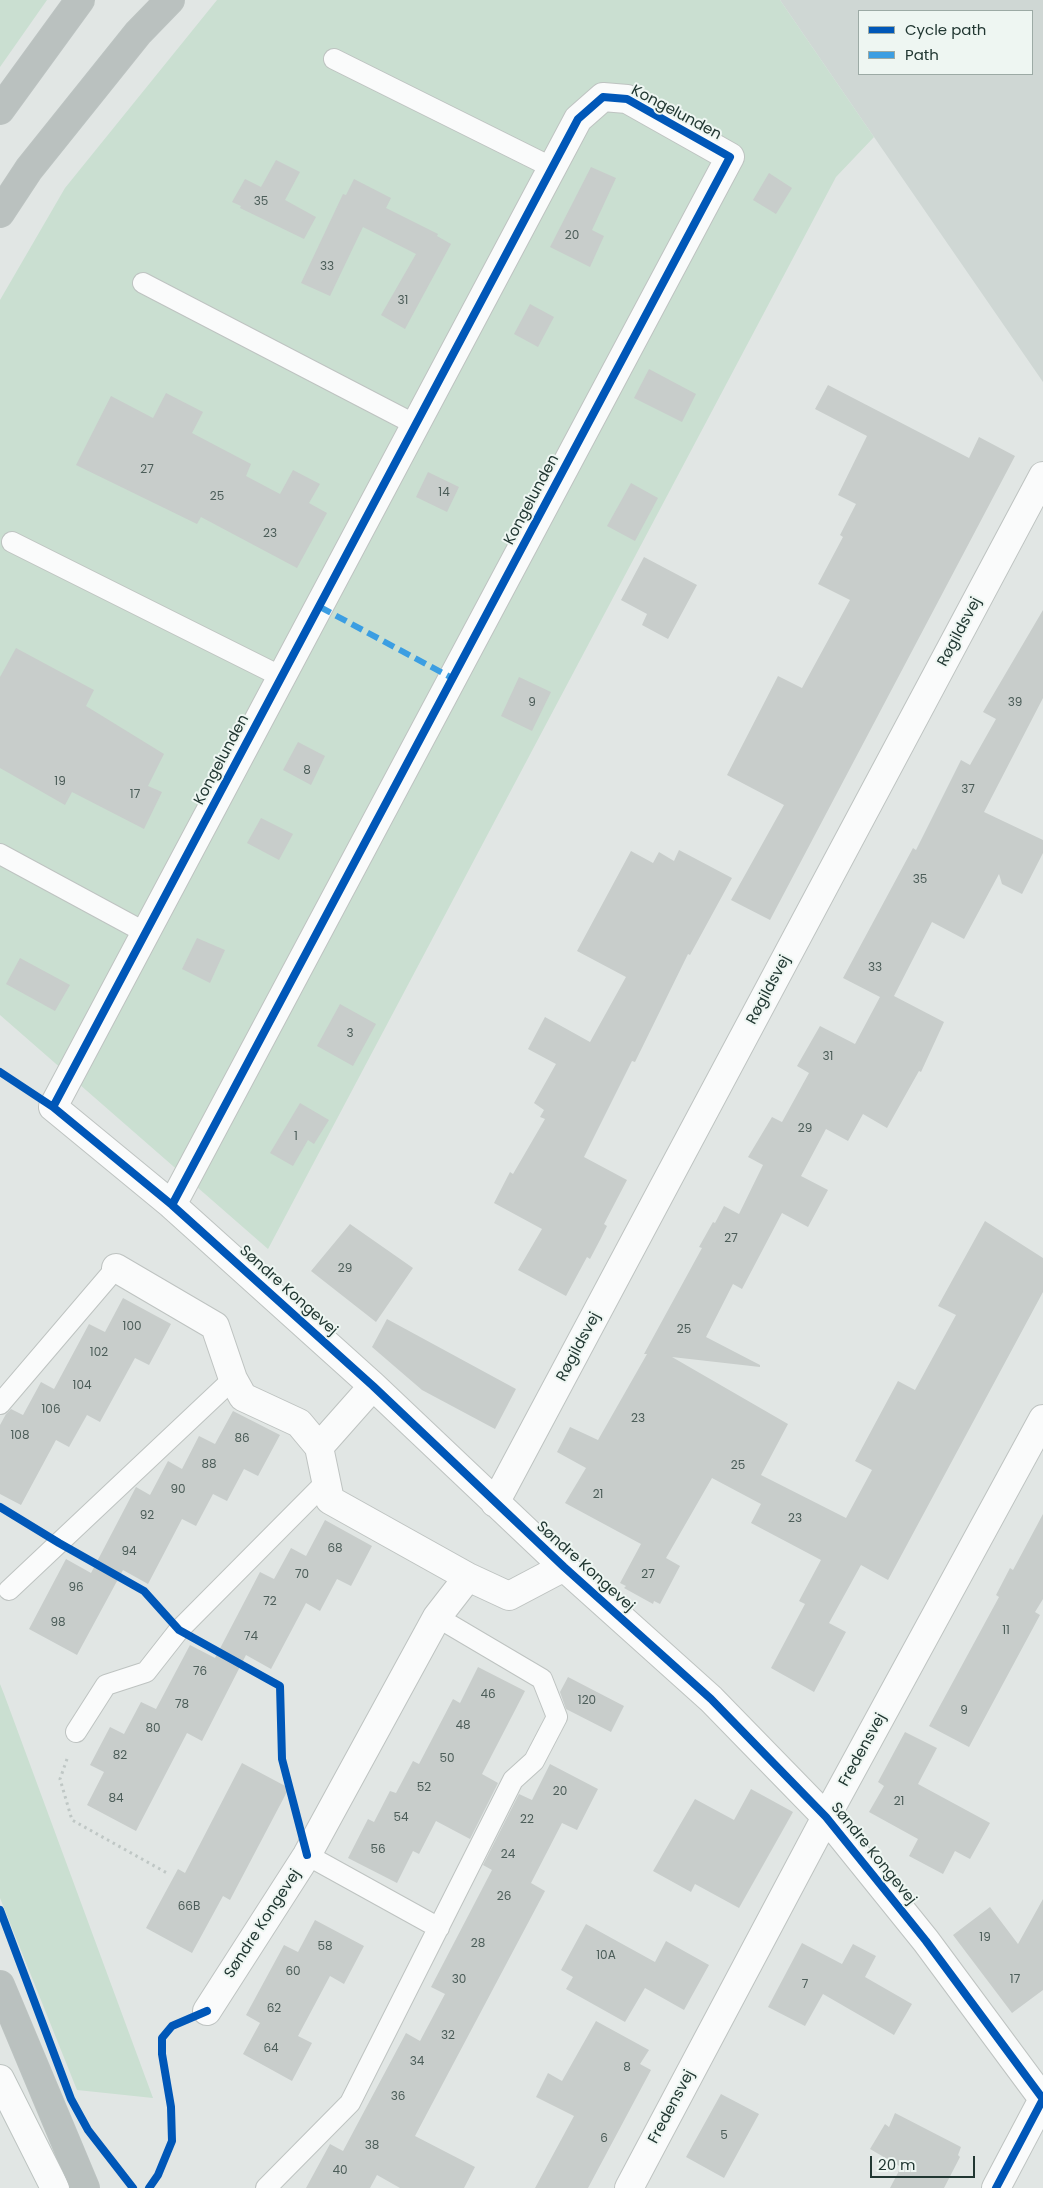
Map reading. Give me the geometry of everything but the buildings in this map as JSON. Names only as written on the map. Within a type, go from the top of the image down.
[{"type":"highway","points":[[0,110],[80,0]]},
{"type":"highway","points":[[0,213],[28,169],[138,33],[170,0]]},
{"type":"highway","points":[[0,1984],[85,2188]]},
{"type":"street","name":"Kongelunden","points":[[53,1107],[578,119],[604,97],[627,99],[730,157],[172,1205]]},
{"type":"street","name":"Røgildsvej","points":[[496,1504],[1043,476]]},
{"type":"street","name":"Søndre Kongevej","points":[[53,1107],[172,1205],[373,1386],[564,1567],[711,1699],[826,1817],[926,1941],[1043,2099]]},
{"type":"street","name":"Søndre Kongevej","points":[[116,1268],[215,1326],[233,1380],[243,1396],[299,1423],[319,1447],[330,1500],[468,1577],[509,1596],[564,1567]]},
{"type":"street","points":[[319,1447],[373,1386]]},
{"type":"street","name":"Fredensvej","points":[[629,2188],[826,1817],[1043,1419]]},
{"type":"street","name":"Søndre Kongevej","points":[[207,2011],[307,1856],[438,1617],[468,1577]]},
{"type":"street","points":[[0,2079],[55,2188]]},
{"type":"street","points":[[996,2188],[1043,2099]]},
{"type":"lane","points":[[334,59],[553,168]]},
{"type":"lane","points":[[143,283],[416,424]]},
{"type":"lane","points":[[12,542],[282,677]]},
{"type":"lane","points":[[0,854],[146,933]]},
{"type":"lane","name":"Søndre Kongevej","points":[[0,1404],[116,1268]]},
{"type":"lane","points":[[9,1590],[233,1380]]},
{"type":"lane","points":[[76,1732],[106,1685],[146,1672],[179,1630],[326,1482]]},
{"type":"lane","points":[[266,2188],[350,2104],[513,1780],[534,1761],[557,1717],[542,1679],[438,1617]]},
{"type":"lane","points":[[307,1856],[440,1928]]},
{"type":"path","points":[[76,1732],[60,1779],[72,1820],[167,1873]]},
{"type":"shaded area","points":[[780,0],[1043,0],[1043,382]]},
{"type":"green space","points":[[0,0],[47,0],[0,67]]},
{"type":"green space","points":[[217,0],[780,0],[874,137],[836,177],[268,1249],[0,1015],[0,300],[65,188]]},
{"type":"green space","points":[[0,1684],[153,2098],[77,2090],[0,1898]]},
{"type":"marked path","points":[[320,607],[452,678]]},
{"type":"cycle path","points":[[53,1107],[578,119],[603,97],[627,99],[730,157],[172,1205]]},
{"type":"cycle path","points":[[0,1072],[53,1107],[172,1205],[373,1386],[564,1567],[711,1699],[826,1817],[926,1941],[1043,2099],[996,2188]]},
{"type":"cycle path","points":[[0,1507],[144,1591],[179,1630],[280,1686],[282,1759],[307,1855]]},
{"type":"cycle path","points":[[0,1910],[71,2099],[88,2130],[133,2188]]},
{"type":"cycle path","points":[[149,2188],[158,2175],[172,2141],[171,2107],[162,2054],[162,2038],[172,2026],[207,2011]]}]
